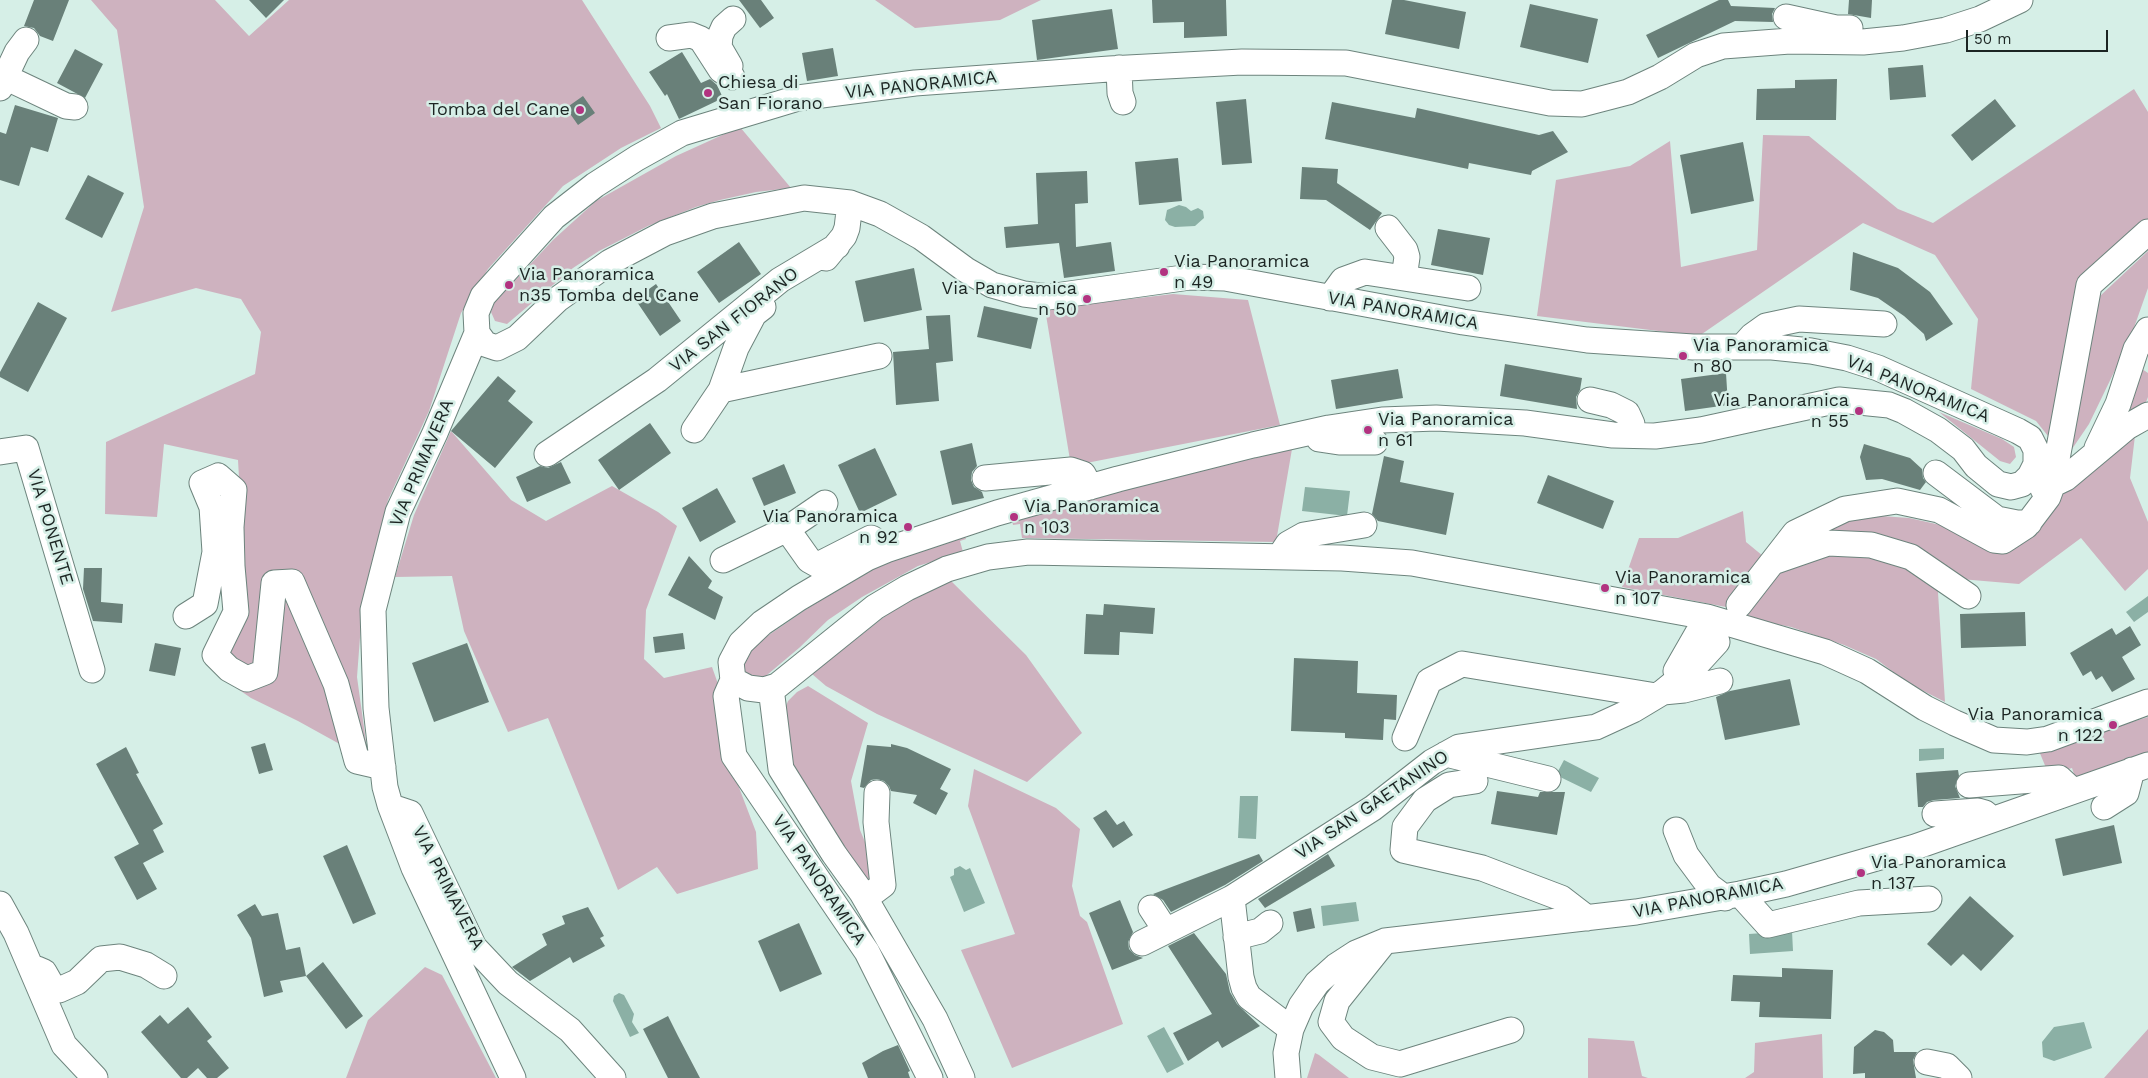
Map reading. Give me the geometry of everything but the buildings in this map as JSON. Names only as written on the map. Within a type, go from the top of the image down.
[{"type":"street","name":"VIA PANORAMICA","points":[[930,1078],[867,952],[734,756],[726,696],[733,680],[731,662],[741,643],[762,623],[799,598],[867,558],[997,513],[1090,487],[1253,445],[1382,420],[1436,418],[1525,423],[1655,436],[1701,430],[1839,400],[1889,404],[1938,430],[1963,450],[1976,466],[1998,484],[2011,487],[2022,484],[2030,476],[2036,464],[2036,450],[2030,438],[2018,431],[1878,368],[1847,358],[1811,350],[1693,347],[1587,340],[1463,322],[1225,278],[1190,277],[1048,296],[1024,294],[992,284],[966,270],[921,237],[880,214],[850,203],[804,198],[764,204],[705,219],[665,233],[610,262],[558,299],[517,338],[497,348],[485,344],[476,333],[476,313],[483,296],[554,218],[595,184],[637,158],[682,134],[798,98],[886,87],[1119,68],[1242,62],[1346,64],[1550,103],[1582,104],[1628,92],[1660,77],[1696,56],[1723,46],[1790,41],[1863,42],[1909,37],[1963,25],[2020,0]]},
{"type":"street","points":[[1786,17],[1836,28],[1897,27],[1909,37]]},
{"type":"street","points":[[733,19],[724,27],[720,36],[720,47],[737,74]]},
{"type":"street","points":[[669,38],[691,35],[700,39],[721,70],[737,74]]},
{"type":"street","points":[[26,40],[17,52],[4,79],[64,104]]},
{"type":"street","points":[[1119,68],[1120,93],[1123,102]]},
{"type":"street","points":[[735,116],[730,87],[737,74]]},
{"type":"street","name":"VIA SAN FIORANO","points":[[694,430],[721,390],[736,348],[754,314],[789,284],[830,255],[847,228],[850,203]]},
{"type":"street","points":[[1388,228],[1405,250],[1407,257],[1404,278]]},
{"type":"street","points":[[1739,605],[1795,533],[1845,509],[1897,501],[1939,510],[1994,540],[2003,541],[2015,535],[2029,523],[2048,496],[2052,486],[2089,285],[2148,232]]},
{"type":"street","name":"VIA SAN FIORANO","points":[[546,454],[657,380],[780,280],[837,246]]},
{"type":"street","points":[[1330,298],[1343,280],[1365,272],[1468,288]]},
{"type":"street","points":[[1742,347],[1752,336],[1766,326],[1799,319],[1884,324]]},
{"type":"street","points":[[2093,454],[2118,404],[2136,349],[2148,330]]},
{"type":"street","name":"VIA PRIMAVERA","points":[[476,333],[398,512],[373,610],[376,708],[385,787],[390,805],[414,868],[513,1078]]},
{"type":"street","points":[[721,390],[879,356]]},
{"type":"street","points":[[1590,400],[1611,405],[1627,414],[1632,424],[1630,435]]},
{"type":"street","points":[[2022,484],[2032,490],[2052,486],[2066,478],[2127,427],[2148,415]]},
{"type":"street","points":[[1308,433],[1321,440],[1375,442]]},
{"type":"street","name":"VIA PONENTE","points":[[0,452],[37,445],[92,670]]},
{"type":"street","points":[[985,478],[1071,470],[1083,474],[1090,487]]},
{"type":"street","points":[[1936,473],[1998,519],[2017,523],[2029,523]]},
{"type":"street","points":[[186,616],[205,604],[215,552],[212,507],[202,483],[218,476],[234,490],[231,527],[236,612],[215,655],[229,669],[246,679],[265,672],[274,583],[292,582],[336,684],[357,761],[383,767]]},
{"type":"street","points":[[723,560],[787,530],[825,503]]},
{"type":"street","points":[[1280,556],[1288,544],[1304,534],[1364,525]]},
{"type":"street","points":[[787,530],[809,560],[818,564],[871,538],[879,542],[886,550]]},
{"type":"street","points":[[1773,562],[1828,542],[1871,545],[1911,557],[1968,596]]},
{"type":"street","points":[[733,680],[748,688],[764,690],[777,686],[875,607],[899,593],[947,569],[988,557],[1028,552],[1280,556],[1342,558],[1412,564],[1707,617],[1825,652],[1867,671],[1948,719],[1994,740],[2027,742],[2048,739],[2148,702]]},
{"type":"street","name":"VIA SAN GAETANINO","points":[[1660,694],[1707,617]]},
{"type":"street","name":"VIA SAN GAETANINO","points":[[1151,908],[1154,938],[1232,898],[1373,808],[1432,762],[1459,747],[1596,726],[1633,710],[1660,694],[1696,665],[1717,642]]},
{"type":"street","points":[[1405,738],[1429,681],[1462,664],[1660,694],[1720,681]]},
{"type":"street","points":[[771,688],[781,769],[834,854],[862,893],[935,1019],[962,1078]]},
{"type":"street","points":[[1446,754],[1548,779]]},
{"type":"street","name":"VIA PANORAMICA","points":[[1288,1078],[1286,1053],[1291,1029],[1300,1006],[1317,983],[1336,966],[1356,953],[1386,941],[1587,918],[1732,896],[1786,884],[1888,855],[2140,768]]},
{"type":"street","points":[[2104,807],[2126,793],[2140,768]]},
{"type":"street","points":[[1969,785],[2059,778],[2073,791]]},
{"type":"street","points":[[1475,781],[1449,785],[1425,800],[1405,826],[1403,850],[1482,868],[1560,898],[1587,918]]},
{"type":"street","points":[[862,893],[871,894],[883,885],[876,822],[877,794]]},
{"type":"street","name":"VIA PRIMAVERA","points":[[390,805],[410,813],[474,947],[508,982],[570,1030],[613,1078]]},
{"type":"street","points":[[1935,814],[1978,811],[1985,813],[1993,820]]},
{"type":"street","points":[[1676,830],[1686,855],[1709,886],[1732,896],[1768,925],[1859,903],[1929,900]]},
{"type":"street","points":[[1232,898],[1230,942],[1249,997],[1291,1029]]},
{"type":"street","points":[[0,904],[8,941],[30,966],[64,1045],[95,1078]]},
{"type":"street","points":[[1230,942],[1260,931],[1270,923]]},
{"type":"street","points":[[1386,941],[1337,1001],[1331,1022],[1344,1038],[1372,1057],[1400,1064],[1511,1030]]},
{"type":"street","points":[[30,966],[44,972],[52,986],[59,990],[77,982],[101,959],[120,957],[146,965],[164,976]]},
{"type":"street","points":[[1927,1062],[1947,1066],[1959,1078]]},
{"type":"shaded area","points":[[91,0],[215,0],[249,36],[289,0],[582,0],[650,106],[661,128],[621,148],[563,186],[488,269],[461,313],[429,411],[388,500],[362,611],[357,677],[367,749],[345,747],[251,698],[216,674],[246,601],[238,460],[164,444],[157,517],[105,514],[106,442],[255,374],[261,332],[241,299],[196,288],[111,312],[144,207],[117,30]]},
{"type":"shaded area","points":[[875,0],[1041,0],[1000,20],[915,28]]},
{"type":"shaded area","points":[[2134,89],[2148,112],[2148,220],[2081,280],[2052,441],[2036,421],[1971,389],[1978,319],[1935,255],[1863,223],[1699,336],[1537,316],[1556,180],[1630,166],[1670,141],[1681,267],[1757,250],[1763,135],[1809,136],[1898,209],[1933,223]]},
{"type":"shaded area","points":[[740,127],[791,188],[756,192],[720,200],[696,207],[648,226],[599,251],[573,268],[507,324],[495,321],[491,312],[494,303],[553,240],[596,201],[676,156]]},
{"type":"shaded area","points":[[1179,205],[1191,211],[1198,208],[1203,211],[1204,218],[1195,226],[1175,227],[1169,225],[1165,220],[1167,210]]},
{"type":"shaded area","points":[[2148,251],[2148,288],[2130,339],[2089,424],[2070,452],[2100,296]]},
{"type":"shaded area","points":[[1173,294],[1248,300],[1280,425],[1071,466],[1045,309]]},
{"type":"shaded area","points":[[2139,367],[2148,373],[2148,397],[2136,427],[2130,478],[2148,522],[2148,569],[2125,591],[2081,538],[2019,584],[1937,577],[1945,702],[1908,683],[1876,659],[1844,645],[1791,627],[1740,617],[1772,575],[1827,525],[1868,515],[1909,518],[2022,543]]},
{"type":"shaded area","points":[[1939,412],[2002,439],[2014,447],[2016,457],[2010,464],[2000,461]]},
{"type":"shaded area","points":[[451,431],[511,500],[546,521],[612,486],[658,512],[677,526],[646,610],[644,659],[664,678],[712,667],[717,681],[719,701],[735,777],[756,832],[758,869],[677,894],[657,867],[618,890],[548,718],[508,732],[464,631],[452,576],[395,577],[414,515]]},
{"type":"shaded area","points":[[1292,449],[1276,542],[1022,538],[1020,524],[1013,525],[1012,520],[1098,496]]},
{"type":"shaded area","points":[[1305,487],[1350,491],[1347,516],[1302,511]]},
{"type":"shaded area","points":[[1743,511],[1746,542],[1763,556],[1726,607],[1622,587],[1639,538],[1678,538]]},
{"type":"shaded area","points":[[964,533],[966,539],[960,541],[963,552],[918,566],[862,597],[828,620],[799,648],[761,680],[751,679],[744,670],[743,663],[746,656],[763,639],[811,606],[891,559]]},
{"type":"shaded area","points":[[949,579],[1026,655],[1082,733],[1027,782],[877,714],[826,686],[812,674],[894,609]]},
{"type":"shaded area","points":[[2148,596],[2148,612],[2134,622],[2126,612]]},
{"type":"shaded area","points":[[808,686],[868,723],[851,781],[860,830],[878,873],[867,886],[790,767],[781,719],[788,701],[797,692]]},
{"type":"shaded area","points":[[2148,717],[2148,752],[2076,780],[2072,768],[2049,775],[2039,751]]},
{"type":"shaded area","points":[[1944,748],[1944,759],[1919,761],[1919,749]]},
{"type":"shaded area","points":[[1564,760],[1599,778],[1591,792],[1556,775]]},
{"type":"shaded area","points":[[974,769],[1056,808],[1080,829],[1072,886],[1080,916],[1087,922],[1123,1024],[1012,1068],[961,950],[1015,934],[968,806]]},
{"type":"shaded area","points":[[1240,796],[1258,796],[1256,839],[1238,838]]},
{"type":"shaded area","points":[[960,866],[966,870],[970,868],[985,903],[964,912],[950,877],[954,875],[954,869]]},
{"type":"shaded area","points":[[1356,902],[1359,921],[1323,926],[1321,906]]},
{"type":"shaded area","points":[[1792,931],[1793,951],[1750,954],[1749,934]]},
{"type":"shaded area","points":[[425,967],[442,975],[496,1078],[346,1078],[368,1020]]},
{"type":"shaded area","points":[[619,993],[624,995],[634,1014],[632,1022],[639,1033],[630,1037],[613,1001],[614,996]]},
{"type":"shaded area","points":[[2084,1022],[2092,1048],[2054,1061],[2043,1057],[2042,1042],[2054,1027]]},
{"type":"shaded area","points":[[1164,1027],[1184,1064],[1167,1073],[1147,1036]]},
{"type":"shaded area","points":[[2148,1029],[2148,1078],[2104,1078]]},
{"type":"shaded area","points":[[1822,1034],[1823,1078],[1745,1078],[1754,1072],[1755,1043]]},
{"type":"shaded area","points":[[1588,1038],[1634,1041],[1642,1076],[1648,1078],[1588,1078]]},
{"type":"shaded area","points":[[1315,1053],[1319,1055],[1349,1078],[1307,1078]]},
{"type":"place","name":"Chiesa di San Fiorano","points":[[708,93]]},
{"type":"place","name":"Tomba del Cane","points":[[580,110]]},
{"type":"place","name":"Via Panoramica n 49","points":[[1164,272]]},
{"type":"place","name":"Via Panoramica n35 Tomba del Cane","points":[[509,285]]},
{"type":"place","name":"Via Panoramica n 50","points":[[1087,299]]},
{"type":"place","name":"Via Panoramica n 80","points":[[1683,356]]},
{"type":"place","name":"Via Panoramica n 55","points":[[1859,411]]},
{"type":"place","name":"Via Panoramica n 61","points":[[1368,430]]},
{"type":"place","name":"Via Panoramica n 103","points":[[1014,517]]},
{"type":"place","name":"Via Panoramica n 92","points":[[908,527]]},
{"type":"place","name":"Via Panoramica n 107","points":[[1605,588]]},
{"type":"place","name":"Via Panoramica n 122","points":[[2113,725]]},
{"type":"place","name":"Via Panoramica n 137","points":[[1861,873]]}]
